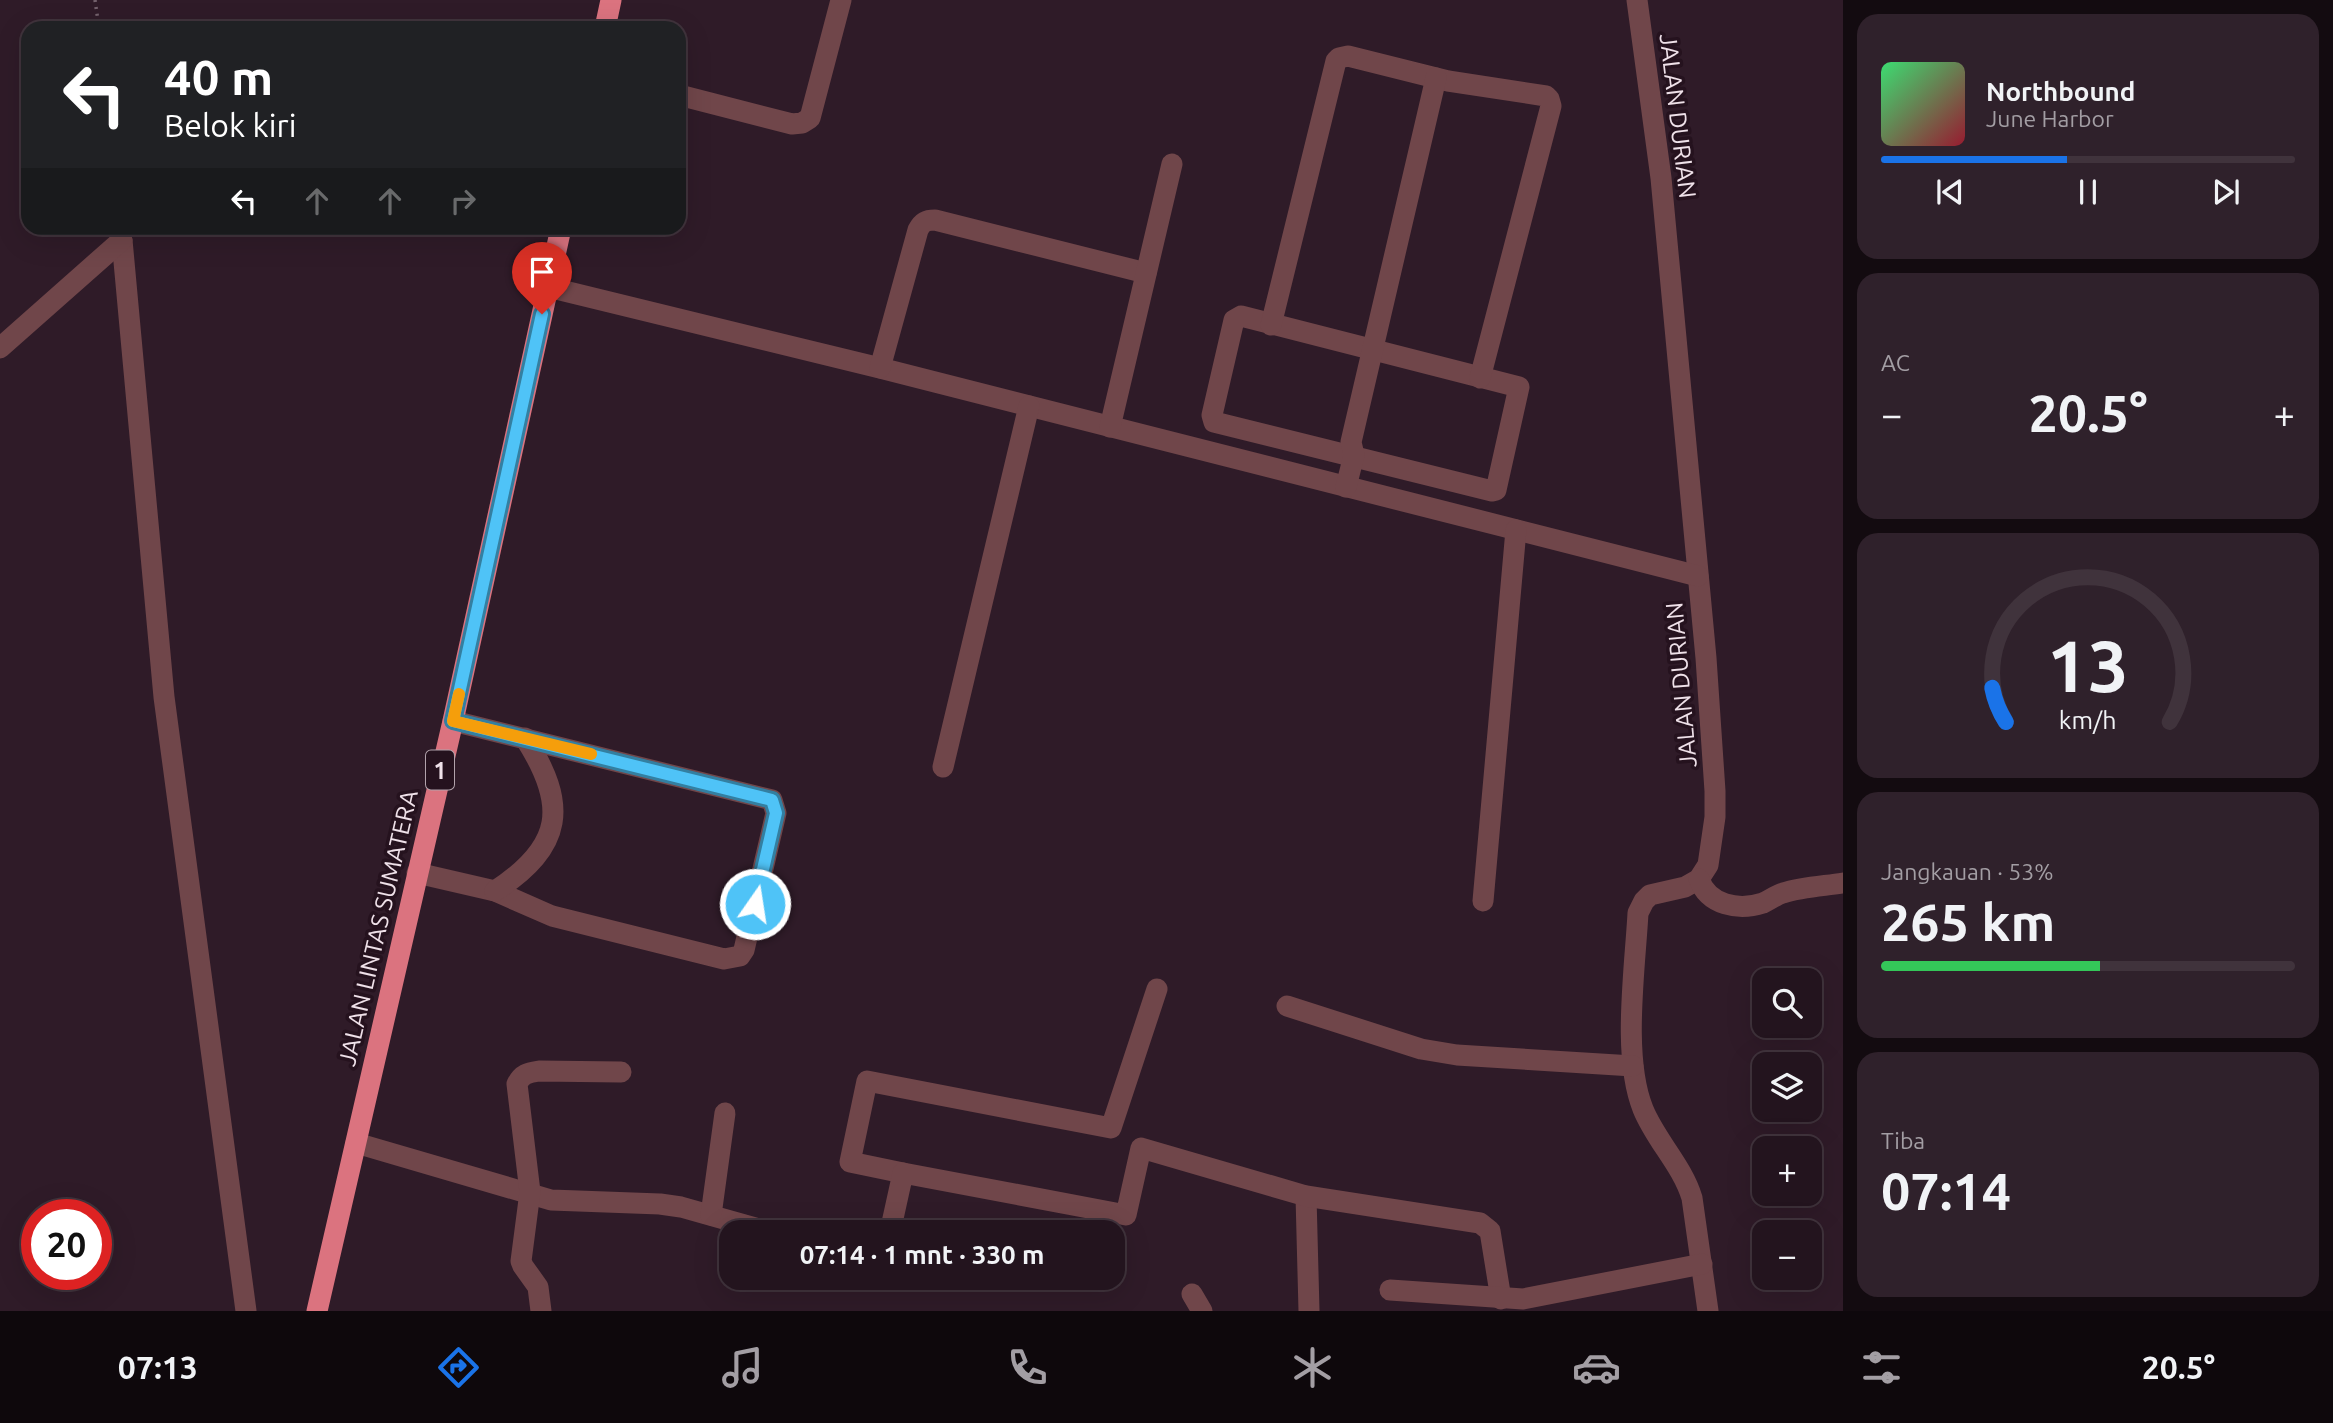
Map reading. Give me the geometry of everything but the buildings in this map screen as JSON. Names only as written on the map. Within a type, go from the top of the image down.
[{"type":"highway","points":[[606,21],[611,0]]},
{"type":"highway","name":"JALAN LINTAS SUMATERA","points":[[317,1311],[453,721],[559,235]]},
{"type":"street","points":[[686,97],[792,124],[802,123],[810,118],[842,0]]},
{"type":"street","name":"JALAN DURIAN","points":[[1637,0],[1661,178],[1715,791],[1715,817],[1708,865],[1699,879]]},
{"type":"street","points":[[1271,325],[1336,61],[1348,56],[1442,80],[1546,96],[1551,102],[1480,378]]},
{"type":"street","points":[[1346,488],[1353,455],[1351,442],[1378,352],[1442,80]]},
{"type":"street","points":[[1110,427],[1172,164]]},
{"type":"street","points":[[880,368],[918,230],[921,223],[928,220],[1146,273]]},
{"type":"street","points":[[0,348],[122,240],[164,697],[246,1311]]},
{"type":"street","points":[[548,287],[880,368],[1698,576]]},
{"type":"street","points":[[1241,316],[1271,325],[1520,388],[1496,491],[1212,420],[1234,320],[1241,316]]},
{"type":"street","points":[[943,766],[1029,406]]},
{"type":"street","points":[[1483,901],[1516,530]]},
{"type":"street","points":[[417,873],[495,891],[552,916],[724,959],[740,956],[744,950],[776,813],[775,804],[766,797],[453,721]]},
{"type":"street","points":[[495,891],[525,870],[542,850],[552,827],[550,783],[525,738]]},
{"type":"street","points":[[1708,1311],[1692,1198],[1687,1182],[1644,1111],[1633,1066],[1632,1014],[1638,913],[1650,895],[1685,887],[1699,879],[1703,891],[1715,901],[1750,906],[1764,903],[1783,893],[1843,883]]},
{"type":"street","points":[[1111,1128],[1157,989]]},
{"type":"street","points":[[1287,1006],[1421,1049],[1457,1055],[1633,1066]]},
{"type":"street","points":[[541,1311],[538,1287],[521,1261],[530,1192],[517,1084],[520,1077],[526,1073],[539,1070],[621,1072]]},
{"type":"street","points":[[867,1081],[1111,1128],[1143,1138],[1126,1215],[850,1162],[867,1081]]},
{"type":"street","points":[[711,1215],[725,1113]]},
{"type":"street","points":[[356,1143],[551,1200],[660,1203],[728,1220]]},
{"type":"street","points":[[1141,1148],[1306,1196],[1486,1226],[1490,1231],[1502,1299]]},
{"type":"street","points":[[893,1220],[903,1173]]},
{"type":"street","points":[[1306,1196],[1309,1311]]},
{"type":"street","points":[[1390,1290],[1523,1299],[1702,1264]]},
{"type":"path","points":[[95,0],[98,21]]},
{"type":"slow traffic","points":[[459,694],[453,721],[591,754]]},
{"type":"route","points":[[542,314],[453,721],[772,800],[776,813],[755,904]]}]
